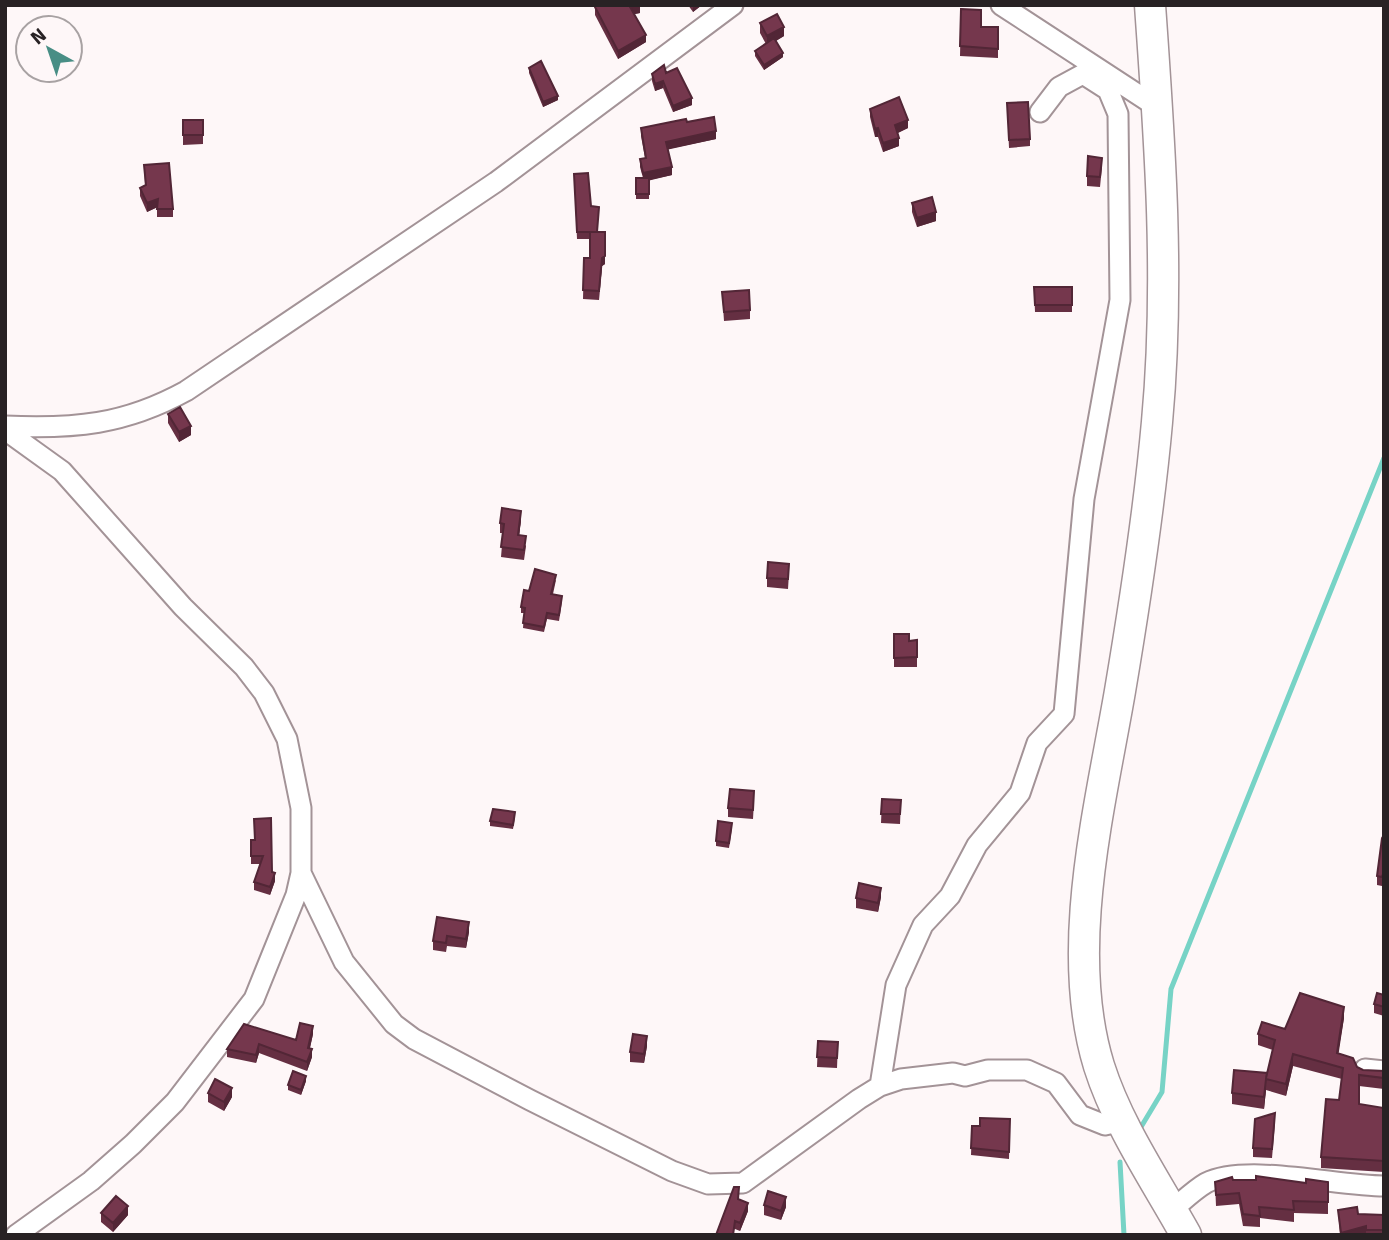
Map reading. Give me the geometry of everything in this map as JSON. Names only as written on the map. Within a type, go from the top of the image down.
[{"type":"main road","points":[[1150,5],[1164,230],[1163,345],[1157,423],[1120,691],[1097,813],[1085,931],[1090,1024],[1100,1067],[1123,1121],[1179,1222]]},
{"type":"street","points":[[5,428],[48,428],[121,420],[155,408],[186,391],[496,182],[733,5]]},
{"type":"street","points":[[1001,5],[1157,107]]},
{"type":"street","points":[[880,1086],[896,985],[923,925],[950,896],[977,845],[1020,793],[1037,743],[1064,714],[1084,499],[1120,300],[1118,114],[1108,90],[1083,74],[1059,86],[1040,112]]},
{"type":"street","points":[[5,428],[62,471],[183,607],[244,667],[264,693],[287,739],[301,808],[301,873],[296,895],[254,999],[175,1102],[133,1144],[91,1181],[16,1235]]},
{"type":"street","points":[[301,873],[344,962],[394,1024],[414,1039],[530,1100],[672,1171],[708,1184],[743,1183],[880,1086],[901,1079],[953,1073],[965,1076],[989,1070],[1027,1070],[1056,1083],[1080,1115],[1105,1125],[1123,1121]]},
{"type":"street","points":[[1179,1222],[1206,1184],[1222,1178],[1251,1175],[1384,1186]]},
{"type":"building","points":[[638,5],[630,7],[646,35],[618,51],[595,7]]},
{"type":"building","points":[[961,9],[981,10],[981,27],[998,27],[998,49],[960,46]]},
{"type":"building","points":[[777,14],[784,27],[767,36],[760,23]]},
{"type":"building","points":[[774,38],[783,53],[764,65],[755,51]]},
{"type":"building","points":[[541,61],[558,96],[543,102],[529,68]]},
{"type":"building","points":[[664,65],[666,73],[677,68],[692,98],[673,106],[663,81],[655,84],[652,74]]},
{"type":"building","points":[[899,97],[908,120],[895,125],[899,138],[883,143],[878,128],[875,129],[870,109]]},
{"type":"building","points":[[1028,102],[1030,139],[1009,140],[1007,103]]},
{"type":"building","points":[[714,117],[716,131],[666,142],[672,167],[643,173],[640,159],[646,158],[641,128],[686,119],[687,122]]},
{"type":"building","points":[[183,120],[203,120],[203,135],[183,135]]},
{"type":"building","points":[[1088,156],[1102,158],[1100,177],[1087,176]]},
{"type":"building","points":[[169,163],[173,209],[157,209],[158,199],[147,203],[140,188],[146,185],[144,165]]},
{"type":"building","points":[[588,173],[591,206],[599,207],[597,232],[577,232],[574,174]]},
{"type":"building","points":[[636,178],[649,178],[649,194],[636,194]]},
{"type":"building","points":[[932,197],[936,212],[917,218],[912,203]]},
{"type":"building","points":[[590,232],[605,232],[605,256],[602,258],[599,291],[583,290],[584,258],[590,258]]},
{"type":"building","points":[[1034,287],[1072,287],[1072,305],[1035,305]]},
{"type":"building","points":[[749,290],[750,310],[724,312],[722,292]]},
{"type":"building","points":[[180,407],[191,426],[179,432],[168,414]]},
{"type":"building","points":[[502,508],[521,511],[518,535],[526,536],[524,550],[501,547],[504,524],[500,523]]},
{"type":"building","points":[[768,562],[789,564],[788,579],[767,578]]},
{"type":"building","points":[[535,569],[556,575],[551,594],[562,596],[559,615],[547,613],[544,627],[523,623],[525,608],[521,607],[524,590],[529,591]]},
{"type":"building","points":[[894,634],[909,634],[909,641],[917,640],[917,657],[894,658]]},
{"type":"building","points":[[730,789],[754,791],[753,810],[728,808]]},
{"type":"building","points":[[882,799],[901,800],[900,814],[881,814]]},
{"type":"building","points":[[493,809],[515,812],[513,825],[490,821]]},
{"type":"building","points":[[271,818],[272,872],[275,873],[270,887],[254,882],[263,856],[251,856],[251,840],[255,840],[254,819]]},
{"type":"building","points":[[718,821],[732,823],[729,843],[716,841]]},
{"type":"building","points":[[1384,835],[1384,871],[1382,877],[1377,876]]},
{"type":"building","points":[[859,883],[881,888],[878,903],[856,898]]},
{"type":"building","points":[[437,917],[469,922],[466,939],[447,936],[446,943],[433,941]]},
{"type":"building","points":[[1300,993],[1344,1007],[1337,1053],[1353,1058],[1357,1067],[1363,1070],[1384,1071],[1384,1078],[1359,1075],[1359,1104],[1384,1108],[1384,1161],[1321,1157],[1326,1099],[1339,1100],[1343,1068],[1293,1054],[1286,1084],[1266,1079],[1264,1097],[1232,1093],[1234,1070],[1267,1073],[1266,1078],[1275,1040],[1258,1034],[1262,1022],[1285,1029]]},
{"type":"building","points":[[1377,993],[1384,995],[1384,1007],[1374,1004]]},
{"type":"building","points":[[300,1023],[313,1026],[308,1048],[312,1049],[307,1062],[259,1044],[256,1055],[227,1049],[244,1024],[296,1040]]},
{"type":"building","points":[[633,1034],[647,1036],[644,1054],[630,1052]]},
{"type":"building","points":[[818,1041],[838,1042],[837,1058],[817,1057]]},
{"type":"building","points":[[293,1071],[306,1076],[301,1090],[288,1085]]},
{"type":"building","points":[[215,1079],[232,1088],[224,1102],[208,1093]]},
{"type":"building","points":[[1275,1113],[1272,1149],[1253,1148],[1255,1119]]},
{"type":"building","points":[[980,1118],[1010,1119],[1009,1152],[971,1148],[972,1126],[980,1126]]},
{"type":"building","points":[[1256,1176],[1306,1183],[1306,1179],[1328,1182],[1328,1202],[1293,1201],[1294,1210],[1259,1207],[1260,1216],[1243,1214],[1239,1193],[1216,1195],[1215,1182],[1232,1177],[1233,1180],[1256,1180]]},
{"type":"building","points":[[734,1187],[739,1187],[738,1199],[748,1203],[740,1223],[735,1221],[733,1235],[716,1235]]},
{"type":"building","points":[[768,1191],[786,1197],[781,1211],[764,1205]]},
{"type":"building","points":[[116,1196],[128,1206],[113,1223],[101,1213]]},
{"type":"building","points":[[1357,1207],[1358,1214],[1384,1215],[1384,1230],[1366,1230],[1366,1226],[1341,1233],[1338,1210]]},
{"type":"waterway","points":[[1138,1132],[1162,1092],[1171,989],[1384,458]]},
{"type":"waterway","points":[[1120,1162],[1124,1235]]}]
